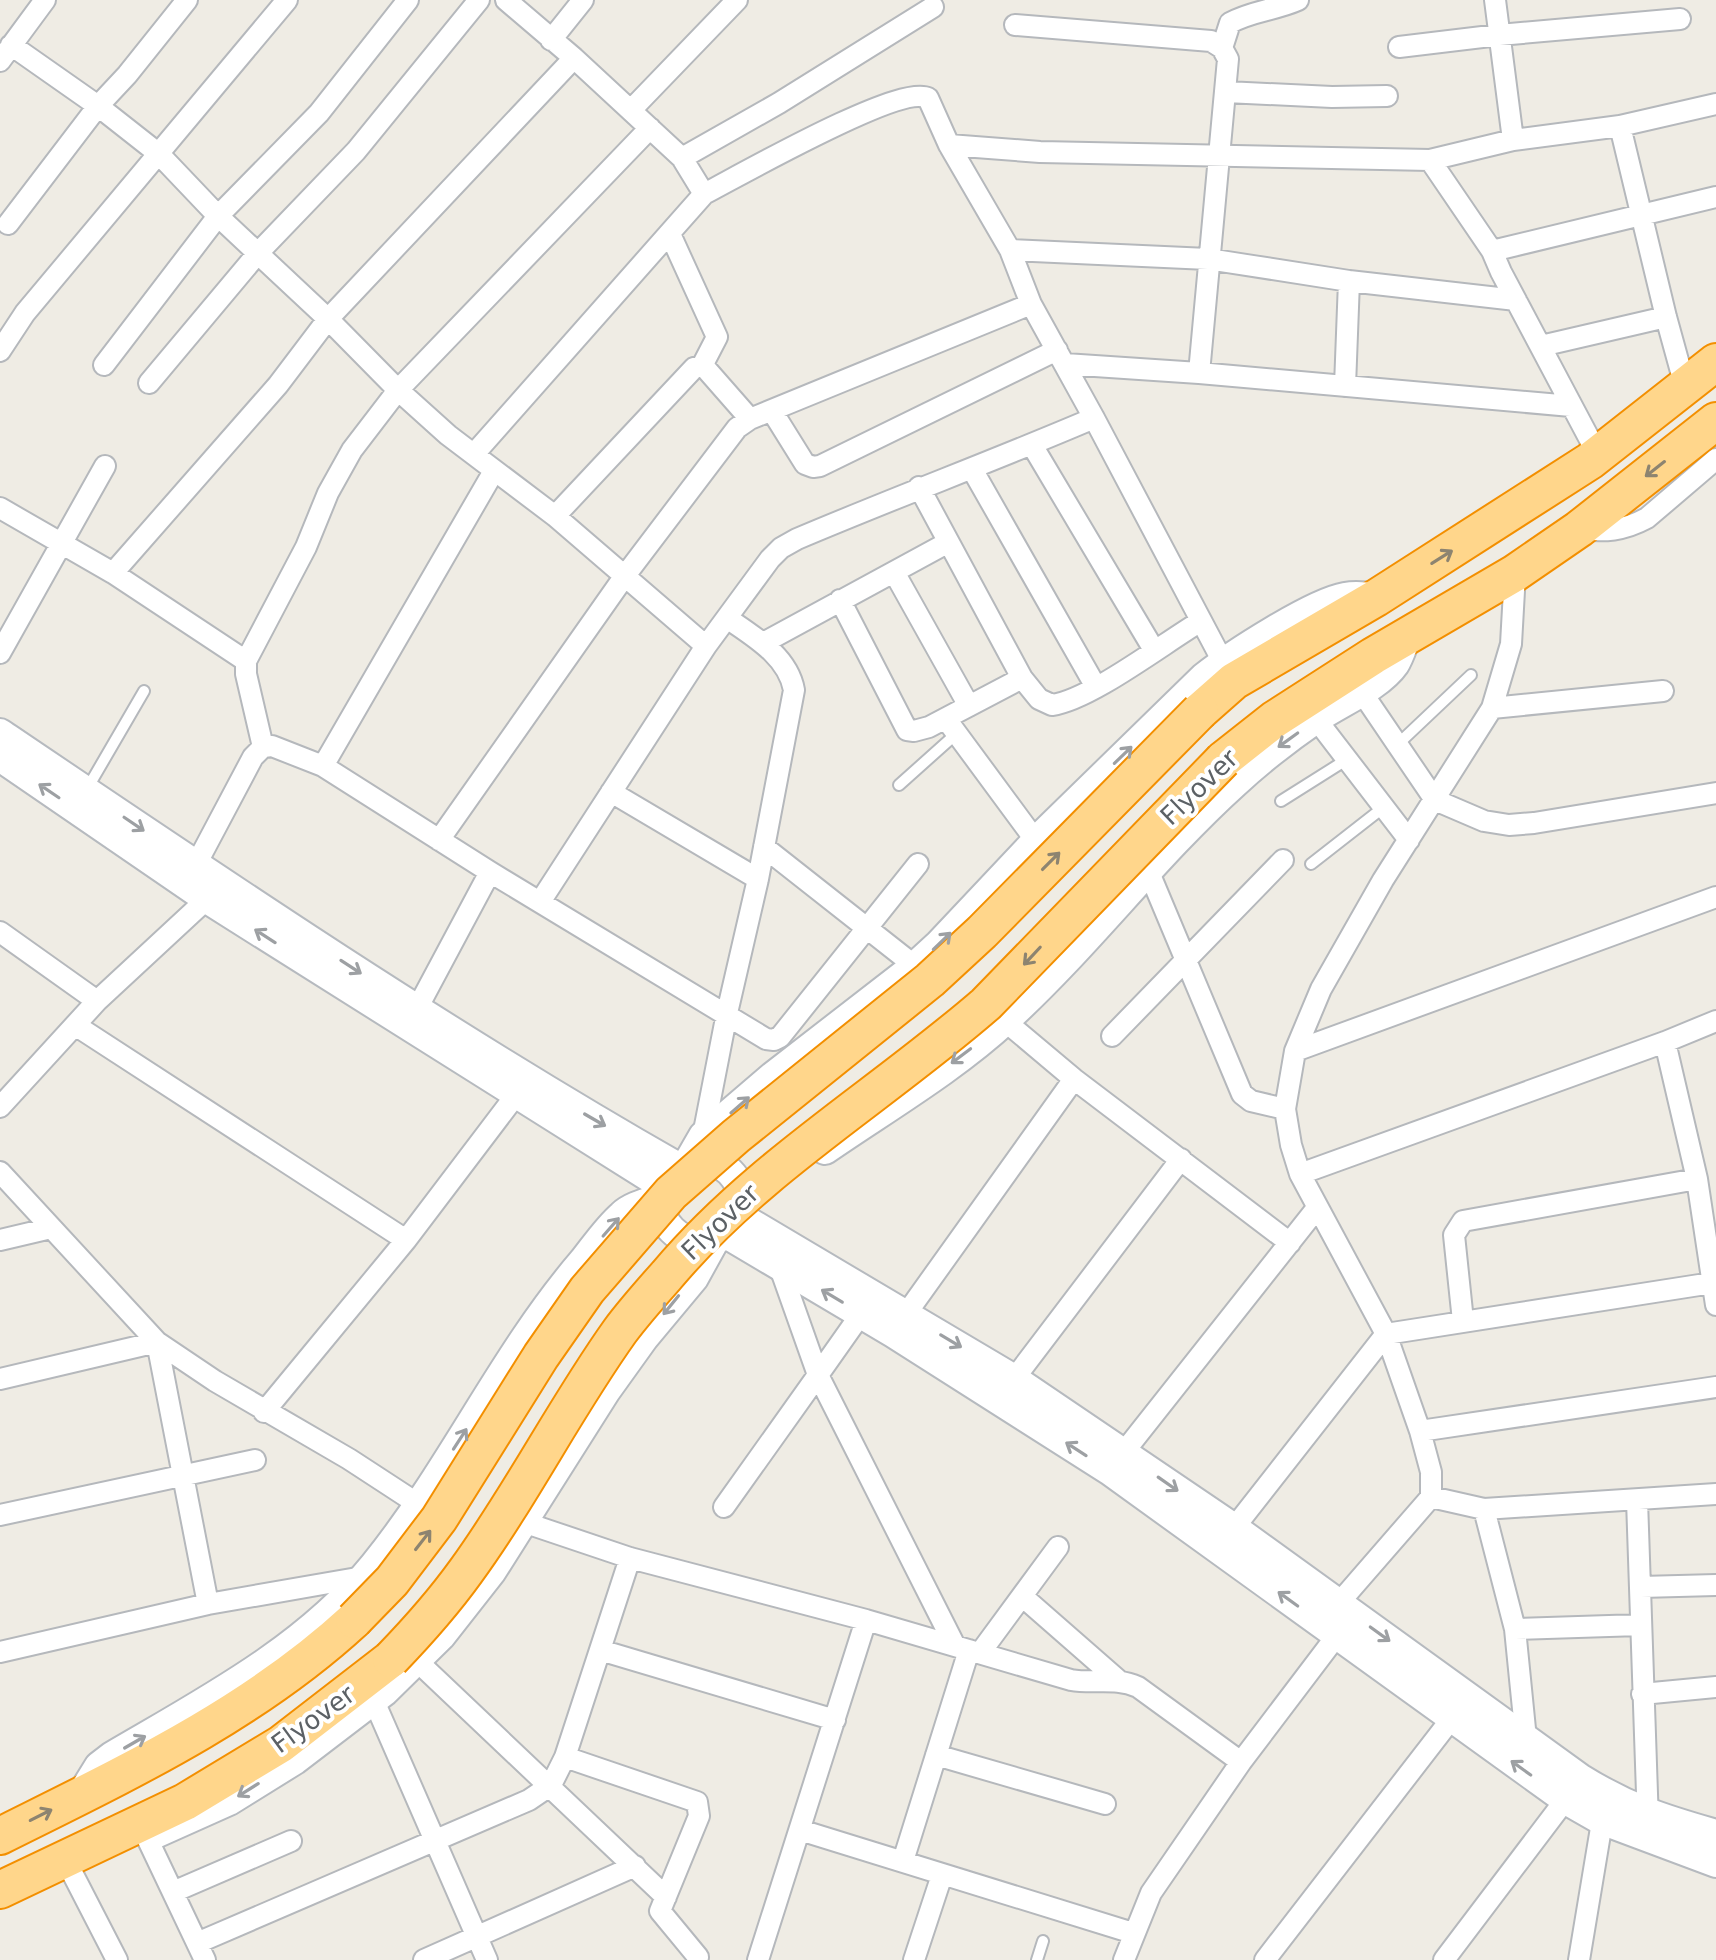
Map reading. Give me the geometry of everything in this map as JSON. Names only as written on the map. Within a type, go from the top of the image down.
[{"type":"highway","name":"Flyover","points":[[0,1836],[163,1754],[255,1698],[354,1620],[392,1581],[439,1519],[541,1356],[587,1290],[671,1193],[781,1099],[930,980],[982,932],[1200,711],[1234,681],[1498,522],[1598,455],[1716,362]]},
{"type":"highway","name":"Flyover","points":[[0,1890],[185,1802],[281,1744],[404,1660],[468,1569],[621,1329],[724,1214],[986,1004],[1223,760],[1275,719],[1515,573],[1579,529],[1716,421]]},
{"type":"main road","points":[[1376,598],[1350,596],[1320,606],[1223,662],[1184,695],[915,966],[832,1028],[703,1136],[672,1178],[661,1211],[676,1234],[702,1243],[730,1225],[958,1059],[1005,1021],[1232,785],[1316,719],[1382,677],[1395,663],[1407,636]]},
{"type":"main road","points":[[0,733],[86,791],[196,883]]},
{"type":"main road","points":[[0,757],[196,883],[672,1178]]},
{"type":"main road","points":[[77,1853],[116,1850],[229,1801],[295,1760],[374,1701],[404,1660],[466,1606],[492,1571],[606,1391],[644,1338],[694,1278],[730,1225],[740,1187],[734,1175],[725,1167],[701,1159],[623,1213],[554,1294],[418,1504],[363,1577],[331,1610],[286,1647],[99,1766],[81,1795]]},
{"type":"main road","points":[[730,1225],[779,1265],[1234,1528],[1526,1739],[1573,1789]]},
{"type":"main road","points":[[730,1225],[906,1314],[1014,1379],[1338,1634],[1452,1718],[1605,1808],[1648,1826],[1716,1863]]},
{"type":"main road","points":[[1648,1826],[1716,1834]]},
{"type":"street","points":[[45,0],[5,53],[98,106],[159,154],[218,216],[448,435],[555,516],[706,646]]},
{"type":"street","points":[[8,224],[98,106],[187,0]]},
{"type":"street","points":[[0,351],[25,313],[287,0]]},
{"type":"street","points":[[104,365],[218,216],[319,113],[408,0]]},
{"type":"street","points":[[149,383],[258,253],[356,151],[479,0]]},
{"type":"street","points":[[506,0],[682,158],[704,194]]},
{"type":"street","points":[[551,40],[583,0]]},
{"type":"street","points":[[631,110],[737,0]]},
{"type":"street","points":[[1222,48],[1230,23],[1298,0]]},
{"type":"street","points":[[1495,0],[1513,140]]},
{"type":"street","points":[[682,158],[779,103],[933,7]]},
{"type":"street","points":[[1399,47],[1680,19]]},
{"type":"street","points":[[1015,25],[1211,41],[1222,48],[1228,59],[1199,373]]},
{"type":"street","points":[[113,573],[278,385],[328,319],[574,58]]},
{"type":"street","points":[[1226,92],[1387,96]]},
{"type":"street","points":[[474,454],[704,194],[845,121],[915,95],[928,98],[949,145],[1010,250],[1031,304],[1223,662]]},
{"type":"street","points":[[949,145],[1040,152],[1430,160],[1513,140],[1620,126],[1716,104]]},
{"type":"street","points":[[1620,126],[1685,386]]},
{"type":"street","points":[[263,747],[246,674],[246,661],[306,547],[337,474],[352,450],[398,390],[650,128]]},
{"type":"street","points":[[1430,160],[1492,251],[1598,455]]},
{"type":"street","points":[[1492,251],[1716,197]]},
{"type":"street","points":[[555,516],[688,372],[702,366],[717,337],[670,234]]},
{"type":"street","points":[[1010,250],[1208,259],[1349,281],[1516,300]]},
{"type":"street","points":[[1345,386],[1349,281]]},
{"type":"street","points":[[439,840],[624,577],[737,428],[750,419],[1031,304]]},
{"type":"street","points":[[1541,346],[1666,317]]},
{"type":"street","points":[[772,411],[805,464],[813,467],[1061,357],[1199,373],[1571,406]]},
{"type":"street","points":[[702,366],[750,419]]},
{"type":"street","points":[[540,902],[706,646],[781,548],[919,487],[972,469],[1094,418]]},
{"type":"street","points":[[1032,445],[1154,650]]},
{"type":"street","points":[[1579,529],[1618,530],[1647,518],[1716,459]]},
{"type":"street","points":[[0,653],[105,466]]},
{"type":"street","points":[[972,469],[1096,687]]},
{"type":"street","points":[[323,766],[494,471]]},
{"type":"street","points":[[919,487],[1022,678],[1039,699],[1052,705],[1074,699],[1201,621]]},
{"type":"street","points":[[0,508],[113,573],[246,661]]},
{"type":"street","points":[[763,643],[947,543]]},
{"type":"street","points":[[894,572],[969,706]]},
{"type":"street","points":[[1338,1604],[1431,1497],[1431,1472],[1386,1334],[1300,1174],[1285,1109],[1295,1051],[1321,989],[1383,880],[1492,708],[1511,644],[1515,573]]},
{"type":"street","points":[[840,600],[907,730],[951,726],[969,706],[1022,678]]},
{"type":"street","points":[[703,1136],[758,879],[794,690],[787,671],[763,643],[727,618]]},
{"type":"street","points":[[1361,691],[1435,800],[1484,821],[1509,825],[1716,793]]},
{"type":"street","points":[[1492,708],[1663,691]]},
{"type":"street","points":[[1316,719],[1409,840]]},
{"type":"street","points":[[951,726],[1036,841]]},
{"type":"street","points":[[0,1107],[97,1001],[196,883],[253,757],[263,747],[272,746],[323,766],[490,872],[766,1039],[780,1037],[918,864]]},
{"type":"street","points":[[611,792],[758,879]]},
{"type":"street","points":[[764,847],[915,966]]},
{"type":"street","points":[[1112,1036],[1283,860]]},
{"type":"street","points":[[1148,870],[1242,1094],[1251,1101],[1285,1109]]},
{"type":"street","points":[[412,1018],[490,872]]},
{"type":"street","points":[[1295,1051],[1716,897]]},
{"type":"street","points":[[0,932],[97,1001]]},
{"type":"street","points":[[1005,1021],[1074,1079],[1290,1243]]},
{"type":"street","points":[[1300,1174],[1716,1021]]},
{"type":"street","points":[[75,1025],[406,1240]]},
{"type":"street","points":[[1665,1042],[1697,1179],[1709,1202],[1712,1283],[1716,1305]]},
{"type":"street","points":[[906,1314],[1074,1079]]},
{"type":"street","points":[[264,1412],[406,1240],[522,1087]]},
{"type":"street","points":[[1014,1379],[1181,1159]]},
{"type":"street","points":[[0,1172],[157,1342],[264,1412],[349,1459],[418,1504]]},
{"type":"street","points":[[1463,1321],[1454,1235],[1463,1221],[1697,1179]]},
{"type":"street","points":[[1116,1462],[1317,1208]]},
{"type":"street","points":[[0,1240],[51,1228]]},
{"type":"street","points":[[779,1265],[818,1375],[968,1650]]},
{"type":"street","points":[[1234,1528],[1386,1334],[1712,1283]]},
{"type":"street","points":[[724,1507],[861,1314]]},
{"type":"street","points":[[0,1379],[157,1342]]},
{"type":"street","points":[[157,1342],[208,1604]]},
{"type":"street","points":[[1420,1431],[1716,1387]]},
{"type":"street","points":[[0,1515],[255,1460]]},
{"type":"street","points":[[1431,1497],[1484,1509],[1716,1494]]},
{"type":"street","points":[[1637,1500],[1648,1826]]},
{"type":"street","points":[[1484,1509],[1515,1629],[1526,1739]]},
{"type":"street","points":[[523,1522],[630,1558],[866,1620],[1086,1683],[1118,1680]]},
{"type":"street","points":[[903,1861],[968,1650],[1022,1596],[1058,1547]]},
{"type":"street","points":[[147,1838],[201,1951],[435,1838],[529,1800],[551,1785],[565,1757],[630,1558]]},
{"type":"street","points":[[0,1652],[208,1604],[363,1577]]},
{"type":"street","points":[[1641,1587],[1716,1585]]},
{"type":"street","points":[[1022,1596],[1118,1680],[1138,1687],[1241,1762]]},
{"type":"street","points":[[758,1960],[866,1620]]},
{"type":"street","points":[[1515,1629],[1640,1625]]},
{"type":"street","points":[[1124,1960],[1151,1893],[1241,1762],[1338,1634]]},
{"type":"street","points":[[600,1650],[835,1720]]},
{"type":"street","points":[[404,1660],[551,1785],[666,1897]]},
{"type":"street","points":[[1642,1694],[1716,1687]]},
{"type":"street","points":[[374,1701],[487,1960]]},
{"type":"street","points":[[1265,1960],[1452,1718]]},
{"type":"street","points":[[936,1755],[1105,1804]]},
{"type":"street","points":[[565,1757],[697,1802],[699,1816],[660,1911],[697,1959]]},
{"type":"street","points":[[1444,1960],[1573,1789]]},
{"type":"street","points":[[1579,1960],[1605,1808]]},
{"type":"street","points":[[800,1830],[1133,1933]]},
{"type":"street","points":[[173,1892],[291,1841]]},
{"type":"street","points":[[77,1853],[117,1960]]},
{"type":"street","points":[[424,1960],[635,1866]]},
{"type":"street","points":[[914,1960],[942,1875]]},
{"type":"lane","points":[[1397,745],[1471,675]]},
{"type":"lane","points":[[86,791],[144,691]]},
{"type":"lane","points":[[899,785],[951,726]]},
{"type":"lane","points":[[1281,801],[1346,760]]},
{"type":"lane","points":[[1311,864],[1384,807]]},
{"type":"lane","points":[[1037,1960],[1043,1941]]}]
